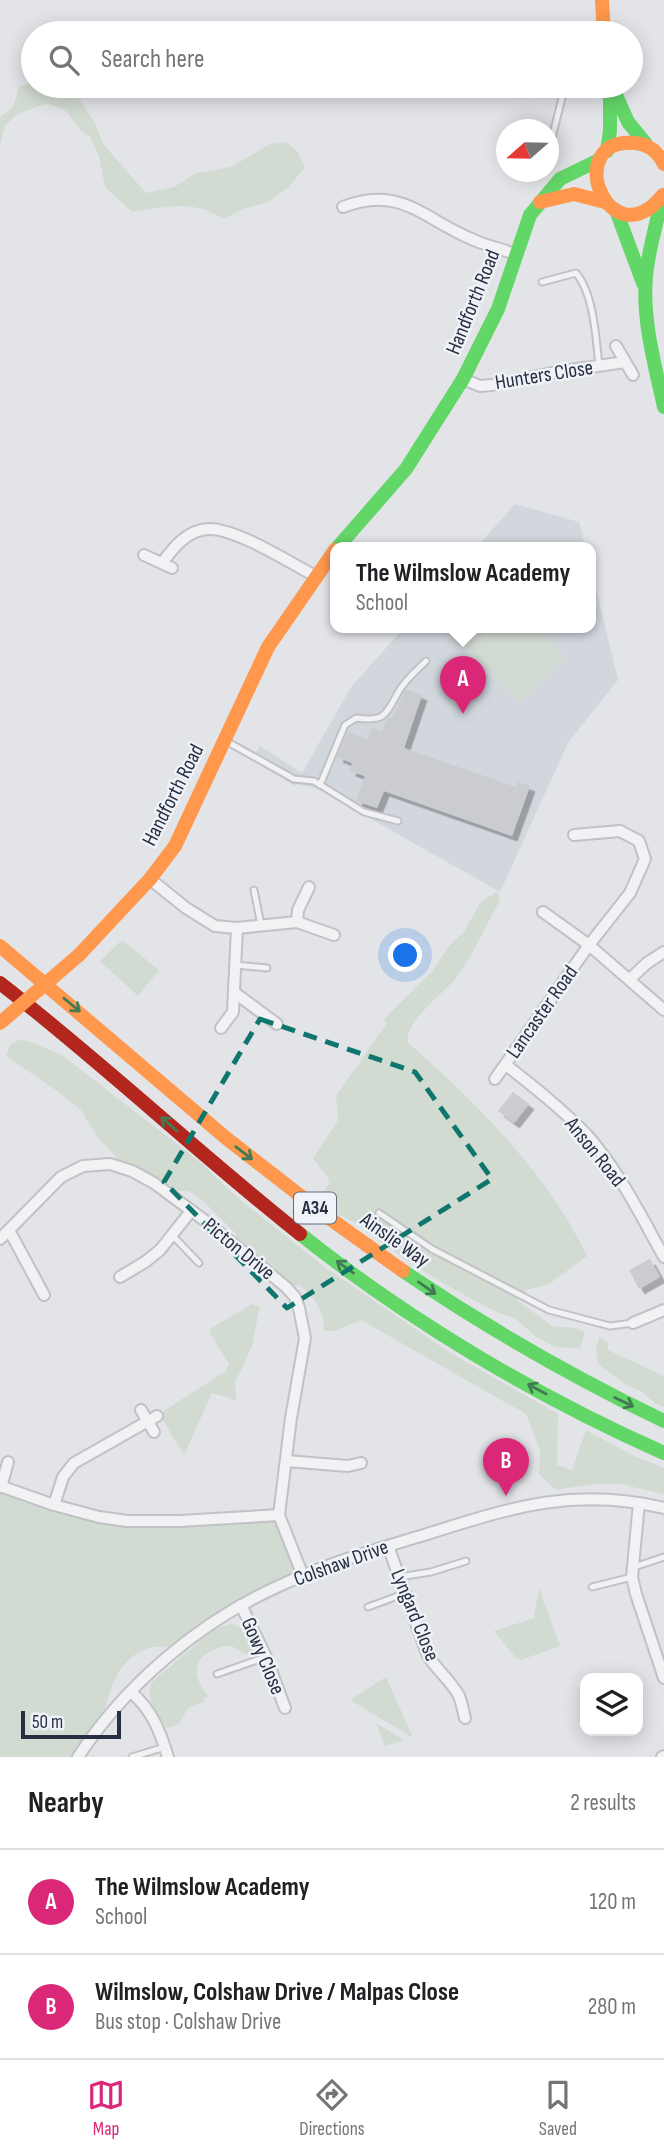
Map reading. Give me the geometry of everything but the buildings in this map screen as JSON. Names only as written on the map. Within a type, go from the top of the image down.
[{"type":"main road","points":[[602,0],[603,21]]},
{"type":"main road","points":[[611,98],[610,131],[595,180],[599,195],[610,206],[645,288]]},
{"type":"main road","points":[[617,98],[628,122],[664,164]]},
{"type":"main road","name":"Handforth Road","points":[[342,542],[406,469],[463,379],[498,309],[530,215],[560,179],[625,142],[646,145]]},
{"type":"main road","points":[[540,202],[574,194],[631,214],[648,210],[663,195]]},
{"type":"main road","points":[[663,195],[648,260],[645,288],[649,335],[664,408]]},
{"type":"main road","name":"Handforth Road","points":[[0,1023],[79,955],[150,878],[175,846],[268,647],[330,557]]},
{"type":"main road","name":"Ainslie Way","points":[[0,946],[223,1136],[341,1228],[456,1309],[591,1385],[664,1421]]},
{"type":"main road","name":"A34","points":[[0,983],[304,1237],[386,1297],[508,1374],[638,1442],[664,1452]]},
{"type":"street","points":[[343,207],[357,201],[383,198],[405,204],[474,240],[515,254]]},
{"type":"street","name":"Hunters Close","points":[[616,346],[633,375]]},
{"type":"street","name":"Hunters Close","points":[[463,379],[480,386],[492,385],[625,362]]},
{"type":"street","points":[[144,555],[167,566],[176,544],[190,534],[209,529],[226,532],[315,576]]},
{"type":"street","name":"Lancaster Road","points":[[495,1080],[589,945],[630,893],[645,859],[639,841],[620,831],[574,835]]},
{"type":"street","points":[[150,878],[215,926],[237,928],[297,922],[334,935]]},
{"type":"street","points":[[297,922],[298,910],[309,887]]},
{"type":"street","points":[[543,912],[589,945],[664,1010]]},
{"type":"street","points":[[221,1028],[233,1012],[237,928]]},
{"type":"street","points":[[630,979],[664,952]]},
{"type":"street","points":[[235,993],[277,1024]]},
{"type":"street","name":"Anson Road","points":[[506,1065],[555,1104],[588,1136],[622,1182],[664,1257]]},
{"type":"street","name":"Picton Drive","points":[[0,1239],[61,1177],[73,1170],[98,1163],[120,1166],[191,1210],[295,1297],[305,1338],[279,1515],[303,1576]]},
{"type":"street","points":[[120,1277],[152,1257],[191,1210]]},
{"type":"street","points":[[9,1230],[42,1291]]},
{"type":"street","points":[[634,1323],[664,1310]]},
{"type":"street","points":[[141,1410],[152,1419],[154,1432]]},
{"type":"street","points":[[54,1505],[63,1477],[74,1463],[152,1419]]},
{"type":"street","points":[[286,1461],[348,1466],[360,1463]]},
{"type":"street","points":[[8,1462],[0,1486],[99,1517],[143,1522],[279,1515]]},
{"type":"street","name":"Colshaw Drive","points":[[78,1757],[97,1730],[164,1660],[198,1633],[242,1605],[303,1576],[388,1546],[518,1506],[579,1498],[664,1508]]},
{"type":"street","points":[[639,1503],[632,1572],[636,1594],[664,1678]]},
{"type":"street","name":"Lyngard Close","points":[[388,1546],[428,1656],[460,1698],[464,1715]]},
{"type":"street","name":"Gowy Close","points":[[242,1605],[266,1657],[283,1704]]},
{"type":"street","points":[[131,1692],[142,1701],[155,1719],[166,1752]]},
{"type":"lane","points":[[557,119],[562,98]]},
{"type":"lane","points":[[542,282],[576,273],[583,281],[594,327],[599,366]]},
{"type":"lane","points":[[320,785],[345,725],[356,718],[375,720],[383,717],[391,708],[400,689],[426,661]]},
{"type":"lane","points":[[225,740],[294,779],[314,781],[364,812],[398,821]]},
{"type":"lane","points":[[254,890],[261,925]]},
{"type":"lane","points":[[235,965],[267,968]]},
{"type":"lane","points":[[379,1213],[432,1248],[549,1310],[610,1326],[634,1323]]},
{"type":"lane","points":[[172,1235],[199,1263]]},
{"type":"lane","points":[[592,1587],[664,1557]]},
{"type":"lane","points":[[399,1577],[431,1572],[466,1561]]},
{"type":"lane","points":[[369,1607],[406,1593]]},
{"type":"lane","points":[[217,1674],[266,1657]]},
{"type":"lane","points":[[132,1757],[166,1752]]},
{"type":"highlighted area","points":[[260,1019],[415,1072],[492,1179],[287,1308],[164,1182]]},
{"type":"shaded area","points":[[21,86],[21,98],[78,98],[95,123],[103,144],[146,193],[174,187],[196,173],[231,167],[270,144],[286,142],[297,151],[305,167],[289,187],[267,203],[245,208],[224,219],[201,209],[179,206],[132,212],[105,187],[99,156],[90,137],[80,130],[66,111],[47,103],[18,114],[5,125],[0,144],[0,117],[13,107]]},
{"type":"shaded area","points":[[515,504],[579,522],[584,542],[481,542]]},
{"type":"shaded area","points":[[596,589],[618,680],[568,743],[500,892],[318,789],[298,784],[295,786],[251,760],[260,746],[302,773],[351,687],[400,633],[596,633]]},
{"type":"shaded area","points":[[451,633],[541,633],[565,657],[520,702]]},
{"type":"shaded area","points":[[497,891],[500,900],[460,973],[414,1023],[407,1042],[508,1140],[571,1226],[587,1256],[549,1284],[526,1290],[517,1300],[552,1326],[575,1328],[585,1332],[580,1348],[555,1347],[536,1337],[516,1319],[494,1311],[446,1285],[356,1223],[327,1209],[323,1204],[323,1193],[330,1181],[313,1158],[338,1120],[336,1096],[387,1023],[384,1019],[432,972],[449,946],[464,932],[480,903]]},
{"type":"shaded area","points":[[122,940],[159,970],[138,996],[100,961]]},
{"type":"shaded area","points":[[19,1040],[29,1041],[63,1056],[199,1161],[237,1197],[326,1268],[449,1352],[558,1414],[557,1465],[572,1470],[586,1430],[634,1456],[664,1468],[664,1494],[620,1484],[593,1484],[556,1490],[539,1474],[540,1450],[526,1414],[361,1320],[334,1331],[324,1331],[318,1305],[309,1294],[299,1285],[286,1287],[241,1250],[235,1233],[205,1203],[189,1191],[169,1195],[118,1159],[98,1138],[81,1110],[6,1056],[10,1045]]},
{"type":"shaded area","points":[[252,1304],[259,1306],[259,1310],[252,1346],[235,1383],[236,1400],[212,1393],[184,1455],[159,1414],[226,1371],[229,1364],[210,1329]]},
{"type":"shaded area","points":[[599,1337],[608,1342],[608,1350],[664,1376],[664,1407],[598,1364],[596,1351]]},
{"type":"shaded area","points":[[0,1486],[99,1517],[279,1515],[303,1576],[279,1586],[176,1650],[154,1647],[136,1654],[115,1679],[99,1725],[78,1757],[0,1757]]},
{"type":"shaded area","points":[[539,1588],[560,1646],[521,1660],[515,1657],[494,1631],[534,1618]]},
{"type":"shaded area","points":[[230,1624],[249,1634],[253,1643],[251,1654],[228,1646],[206,1654],[198,1664],[197,1676],[208,1696],[204,1698],[205,1701],[188,1708],[179,1724],[166,1728],[151,1701],[152,1682],[212,1631]]},
{"type":"shaded area","points":[[386,1677],[413,1738],[352,1701]]},
{"type":"shaded area","points":[[376,1723],[404,1740],[385,1746]]},
{"type":"traffic: fast","points":[[607,151],[610,98]]},
{"type":"traffic: fast","points":[[617,98],[628,122],[646,144]]},
{"type":"traffic: fast","points":[[342,542],[406,469],[463,379],[498,309],[530,215],[560,179],[599,160]]},
{"type":"traffic: fast","points":[[662,197],[649,257],[645,293],[650,342],[664,407]]},
{"type":"traffic: fast","points":[[616,210],[643,283]]},
{"type":"traffic: fast","points":[[300,1234],[385,1297],[475,1355],[569,1407],[664,1453]]},
{"type":"traffic: fast","points":[[403,1271],[531,1351],[664,1421]]},
{"type":"traffic: slow","points":[[602,0],[603,21]]},
{"type":"traffic: slow","points":[[663,195],[643,212],[625,214],[611,206],[601,192],[597,174],[600,158],[612,146],[635,143],[645,145],[656,152],[664,164]]},
{"type":"traffic: slow","points":[[540,202],[574,194],[605,202]]},
{"type":"traffic: slow","points":[[79,955],[150,879],[175,846],[268,647],[330,557]]},
{"type":"traffic: slow","points":[[0,946],[226,1138],[403,1271]]},
{"type":"traffic: slow","points":[[0,1023],[79,955]]},
{"type":"traffic: jam","points":[[0,983],[300,1234]]},
{"type":"place","name":"The Wilmslow Academy","points":[[463,714]]},
{"type":"place","name":"Wilmslow, Colshaw Drive / Malpas Close","points":[[506,1496]]}]
